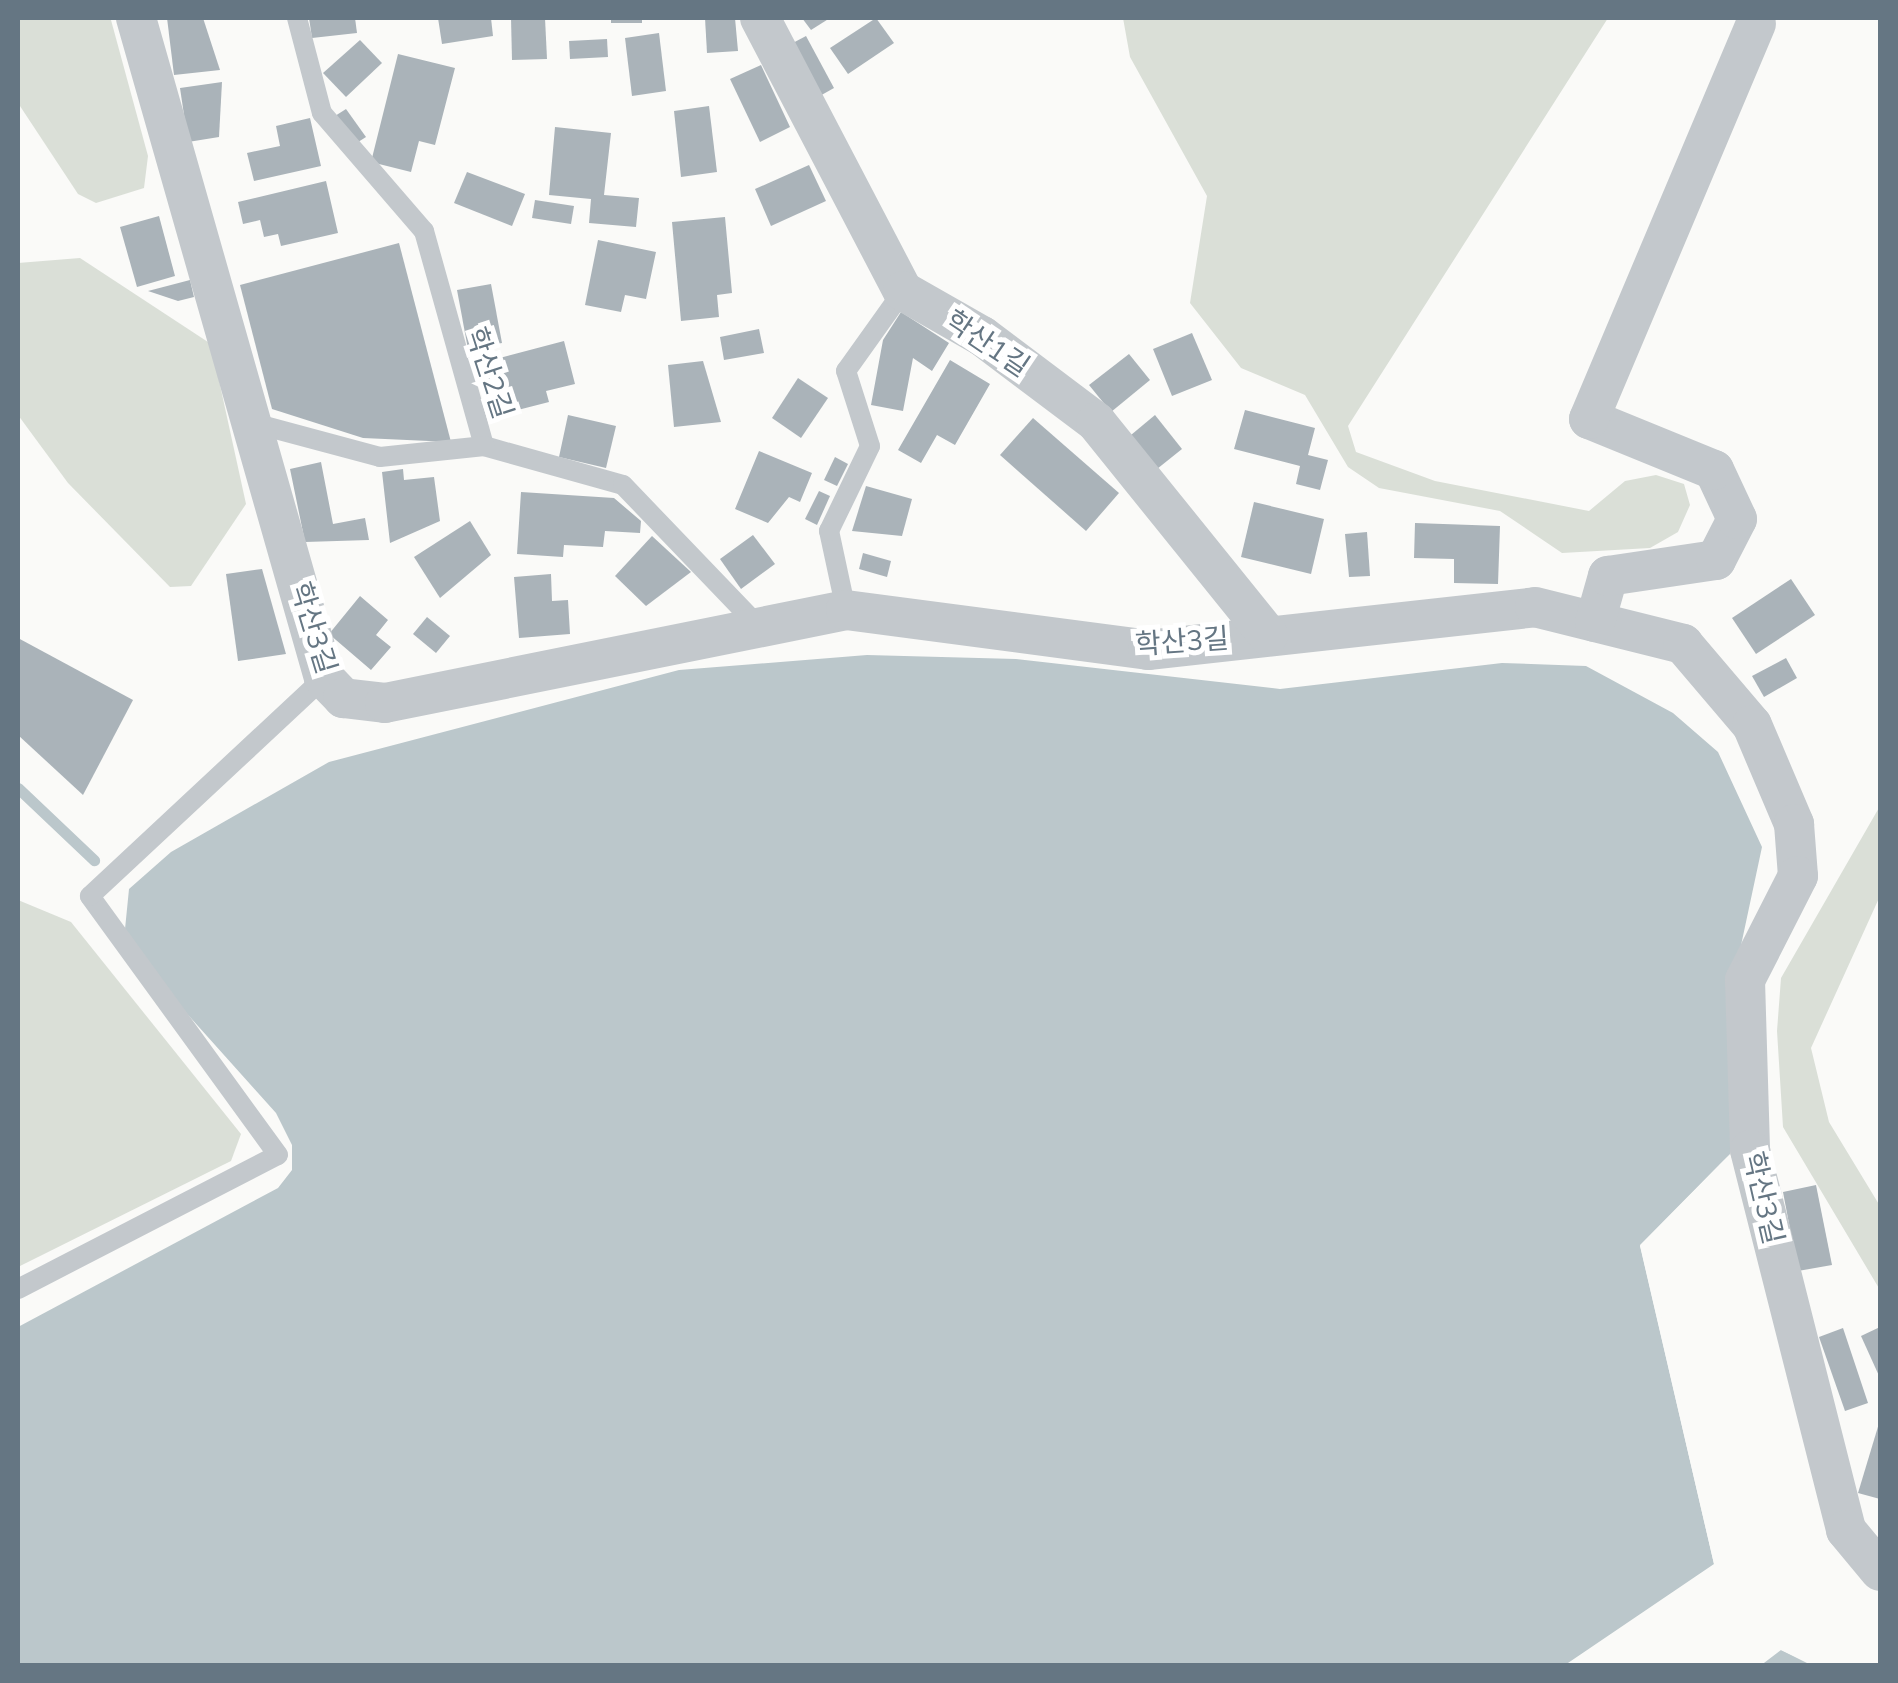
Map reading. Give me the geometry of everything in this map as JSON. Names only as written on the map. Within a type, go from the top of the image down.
[{"type":"street","name":"학산3길","points":[[136,18],[257,424],[324,678],[342,698],[385,703],[846,610],[1148,650],[1536,607],[1683,644],[1752,725],[1794,824],[1798,876],[1745,980],[1750,1150],[1846,1530],[1880,1571]]},
{"type":"street","points":[[760,18],[903,291]]},
{"type":"street","points":[[1595,622],[1608,576],[1716,560],[1737,519],[1714,470],[1589,419],[1756,24]]},
{"type":"street","name":"학산1길","points":[[903,291],[982,336],[1096,422],[1268,635]]},
{"type":"lane","name":"학산2길","points":[[297,18],[322,114],[424,230],[484,446],[623,485],[760,628]]},
{"type":"lane","points":[[846,610],[829,531],[870,446],[846,371],[903,291]]},
{"type":"lane","points":[[257,424],[380,457],[484,446]]},
{"type":"lane","points":[[18,1289],[278,1155],[90,896],[324,678]]},
{"type":"shaded area","points":[[18,18],[111,20],[148,156],[144,188],[96,203],[78,194],[18,103]]},
{"type":"shaded area","points":[[1123,18],[1608,18],[1348,426],[1356,452],[1435,481],[1589,511],[1625,481],[1656,475],[1684,484],[1690,505],[1678,532],[1650,548],[1562,553],[1500,511],[1379,488],[1348,467],[1305,395],[1241,368],[1190,303],[1207,196],[1130,57]]},
{"type":"shaded area","points":[[80,258],[211,344],[246,504],[191,586],[170,587],[68,483],[18,415],[18,263]]},
{"type":"shaded area","points":[[867,655],[1016,659],[1280,689],[1502,663],[1586,666],[1673,713],[1718,752],[1762,847],[1730,997],[1730,1154],[1640,1246],[1714,1564],[1781,1650],[1811,1665],[18,1666],[18,1327],[278,1188],[292,1170],[292,1145],[276,1113],[172,997],[125,929],[129,889],[171,852],[329,762],[679,670]]},
{"type":"shaded area","points":[[1880,806],[1880,896],[1811,1048],[1829,1122],[1880,1206],[1880,1290],[1783,1127],[1777,1031],[1781,978]]},
{"type":"shaded area","points":[[18,900],[71,922],[241,1134],[231,1161],[18,1267]]},
{"type":"pier","points":[[1730,1154],[1645,1247],[1718,1562],[1784,1646],[1816,1666],[1781,1650],[1760,1666],[1565,1665],[1714,1564],[1640,1245]]},
{"type":"building","points":[[167,18],[203,18],[220,70],[174,75]]},
{"type":"building","points":[[309,18],[355,18],[357,33],[312,38]]},
{"type":"building","points":[[438,18],[491,18],[493,36],[442,44]]},
{"type":"building","points":[[511,18],[545,18],[547,59],[512,60]]},
{"type":"building","points":[[611,18],[642,18],[642,23],[611,23]]},
{"type":"building","points":[[705,18],[735,18],[738,51],[707,53]]},
{"type":"building","points":[[802,18],[830,18],[811,30]]},
{"type":"building","points":[[876,18],[894,43],[848,74],[830,48]]},
{"type":"building","points":[[659,33],[666,91],[632,96],[625,38]]},
{"type":"building","points":[[806,36],[834,88],[818,97],[789,45]]},
{"type":"building","points":[[607,39],[608,57],[570,59],[569,41]]},
{"type":"building","points":[[360,40],[382,63],[346,97],[323,73]]},
{"type":"building","points":[[398,54],[455,68],[435,145],[419,141],[411,172],[371,162]]},
{"type":"building","points":[[761,65],[790,127],[760,142],[730,79]]},
{"type":"building","points":[[222,82],[219,137],[188,142],[180,88]]},
{"type":"building","points":[[709,106],[717,172],[681,177],[674,111]]},
{"type":"building","points":[[346,109],[366,137],[355,144],[335,116]]},
{"type":"building","points":[[310,118],[321,166],[254,181],[247,153],[280,146],[276,126]]},
{"type":"building","points":[[555,127],[611,133],[604,195],[639,198],[636,227],[589,223],[591,199],[549,195]]},
{"type":"building","points":[[809,165],[826,201],[771,226],[755,189]]},
{"type":"building","points":[[467,172],[525,194],[512,226],[454,203]]},
{"type":"building","points":[[326,181],[338,233],[281,246],[278,234],[264,237],[260,220],[243,224],[238,202]]},
{"type":"building","points":[[535,200],[574,206],[571,224],[532,218]]},
{"type":"building","points":[[159,216],[175,276],[137,287],[120,227]]},
{"type":"building","points":[[725,217],[732,293],[717,295],[719,317],[681,321],[672,222]]},
{"type":"building","points":[[598,240],[656,252],[646,299],[625,295],[621,312],[585,305]]},
{"type":"building","points":[[399,243],[451,442],[363,438],[272,409],[240,285]]},
{"type":"building","points":[[190,280],[194,297],[178,301],[148,291]]},
{"type":"building","points":[[491,284],[502,343],[468,349],[457,290]]},
{"type":"building","points":[[901,312],[949,343],[932,371],[913,358],[903,411],[871,405],[883,340]]},
{"type":"building","points":[[759,329],[764,353],[724,360],[720,337]]},
{"type":"building","points":[[1192,333],[1212,380],[1172,396],[1153,349]]},
{"type":"building","points":[[564,341],[575,384],[546,391],[549,402],[490,417],[477,364]]},
{"type":"building","points":[[1129,354],[1150,380],[1111,412],[1089,385]]},
{"type":"building","points":[[950,360],[990,384],[955,445],[937,435],[921,463],[898,450]]},
{"type":"building","points":[[703,361],[721,422],[674,427],[668,365]]},
{"type":"building","points":[[798,378],[828,398],[801,438],[772,418]]},
{"type":"building","points":[[1245,410],[1315,428],[1308,455],[1328,460],[1320,490],[1296,484],[1300,466],[1234,449]]},
{"type":"building","points":[[568,415],[616,426],[606,468],[559,457]]},
{"type":"building","points":[[1155,415],[1182,449],[1157,469],[1131,435]]},
{"type":"building","points":[[1033,418],[1119,493],[1086,531],[1000,455]]},
{"type":"building","points":[[759,451],[812,473],[800,502],[789,497],[768,523],[735,509]]},
{"type":"building","points":[[835,457],[848,464],[837,486],[824,480]]},
{"type":"building","points":[[321,462],[333,524],[365,518],[369,540],[305,542],[290,469]]},
{"type":"building","points":[[403,469],[404,480],[434,477],[440,521],[390,543],[382,472]]},
{"type":"building","points":[[866,486],[912,499],[902,536],[852,531]]},
{"type":"building","points":[[819,491],[830,496],[817,525],[805,519]]},
{"type":"building","points":[[521,492],[614,498],[641,521],[640,533],[605,531],[603,547],[564,545],[563,557],[517,554]]},
{"type":"building","points":[[1254,502],[1324,519],[1311,574],[1241,557]]},
{"type":"building","points":[[470,521],[491,555],[440,598],[414,557]]},
{"type":"building","points":[[1415,523],[1500,526],[1498,584],[1454,583],[1454,559],[1414,558]]},
{"type":"building","points":[[1367,532],[1370,576],[1349,577],[1345,534]]},
{"type":"building","points":[[753,535],[775,564],[741,589],[720,559]]},
{"type":"building","points":[[652,536],[691,572],[646,606],[615,576]]},
{"type":"building","points":[[863,553],[891,561],[887,577],[859,569]]},
{"type":"building","points":[[262,569],[286,654],[238,661],[226,574]]},
{"type":"building","points":[[551,574],[552,601],[568,600],[570,634],[519,638],[514,577]]},
{"type":"building","points":[[1791,579],[1815,615],[1756,654],[1732,618]]},
{"type":"building","points":[[360,596],[388,620],[376,635],[391,647],[371,670],[329,634]]},
{"type":"building","points":[[427,617],[450,636],[436,653],[413,634]]},
{"type":"building","points":[[18,638],[133,700],[83,795],[18,735]]},
{"type":"building","points":[[1786,658],[1797,678],[1764,697],[1752,676]]},
{"type":"building","points":[[1816,1185],[1832,1265],[1798,1271],[1783,1192]]},
{"type":"building","points":[[1880,1327],[1880,1378],[1861,1336]]},
{"type":"building","points":[[1843,1328],[1868,1403],[1845,1411],[1819,1337]]},
{"type":"building","points":[[1880,1420],[1880,1499],[1858,1493]]},
{"type":"waterway","points":[[18,788],[94,860]]}]
